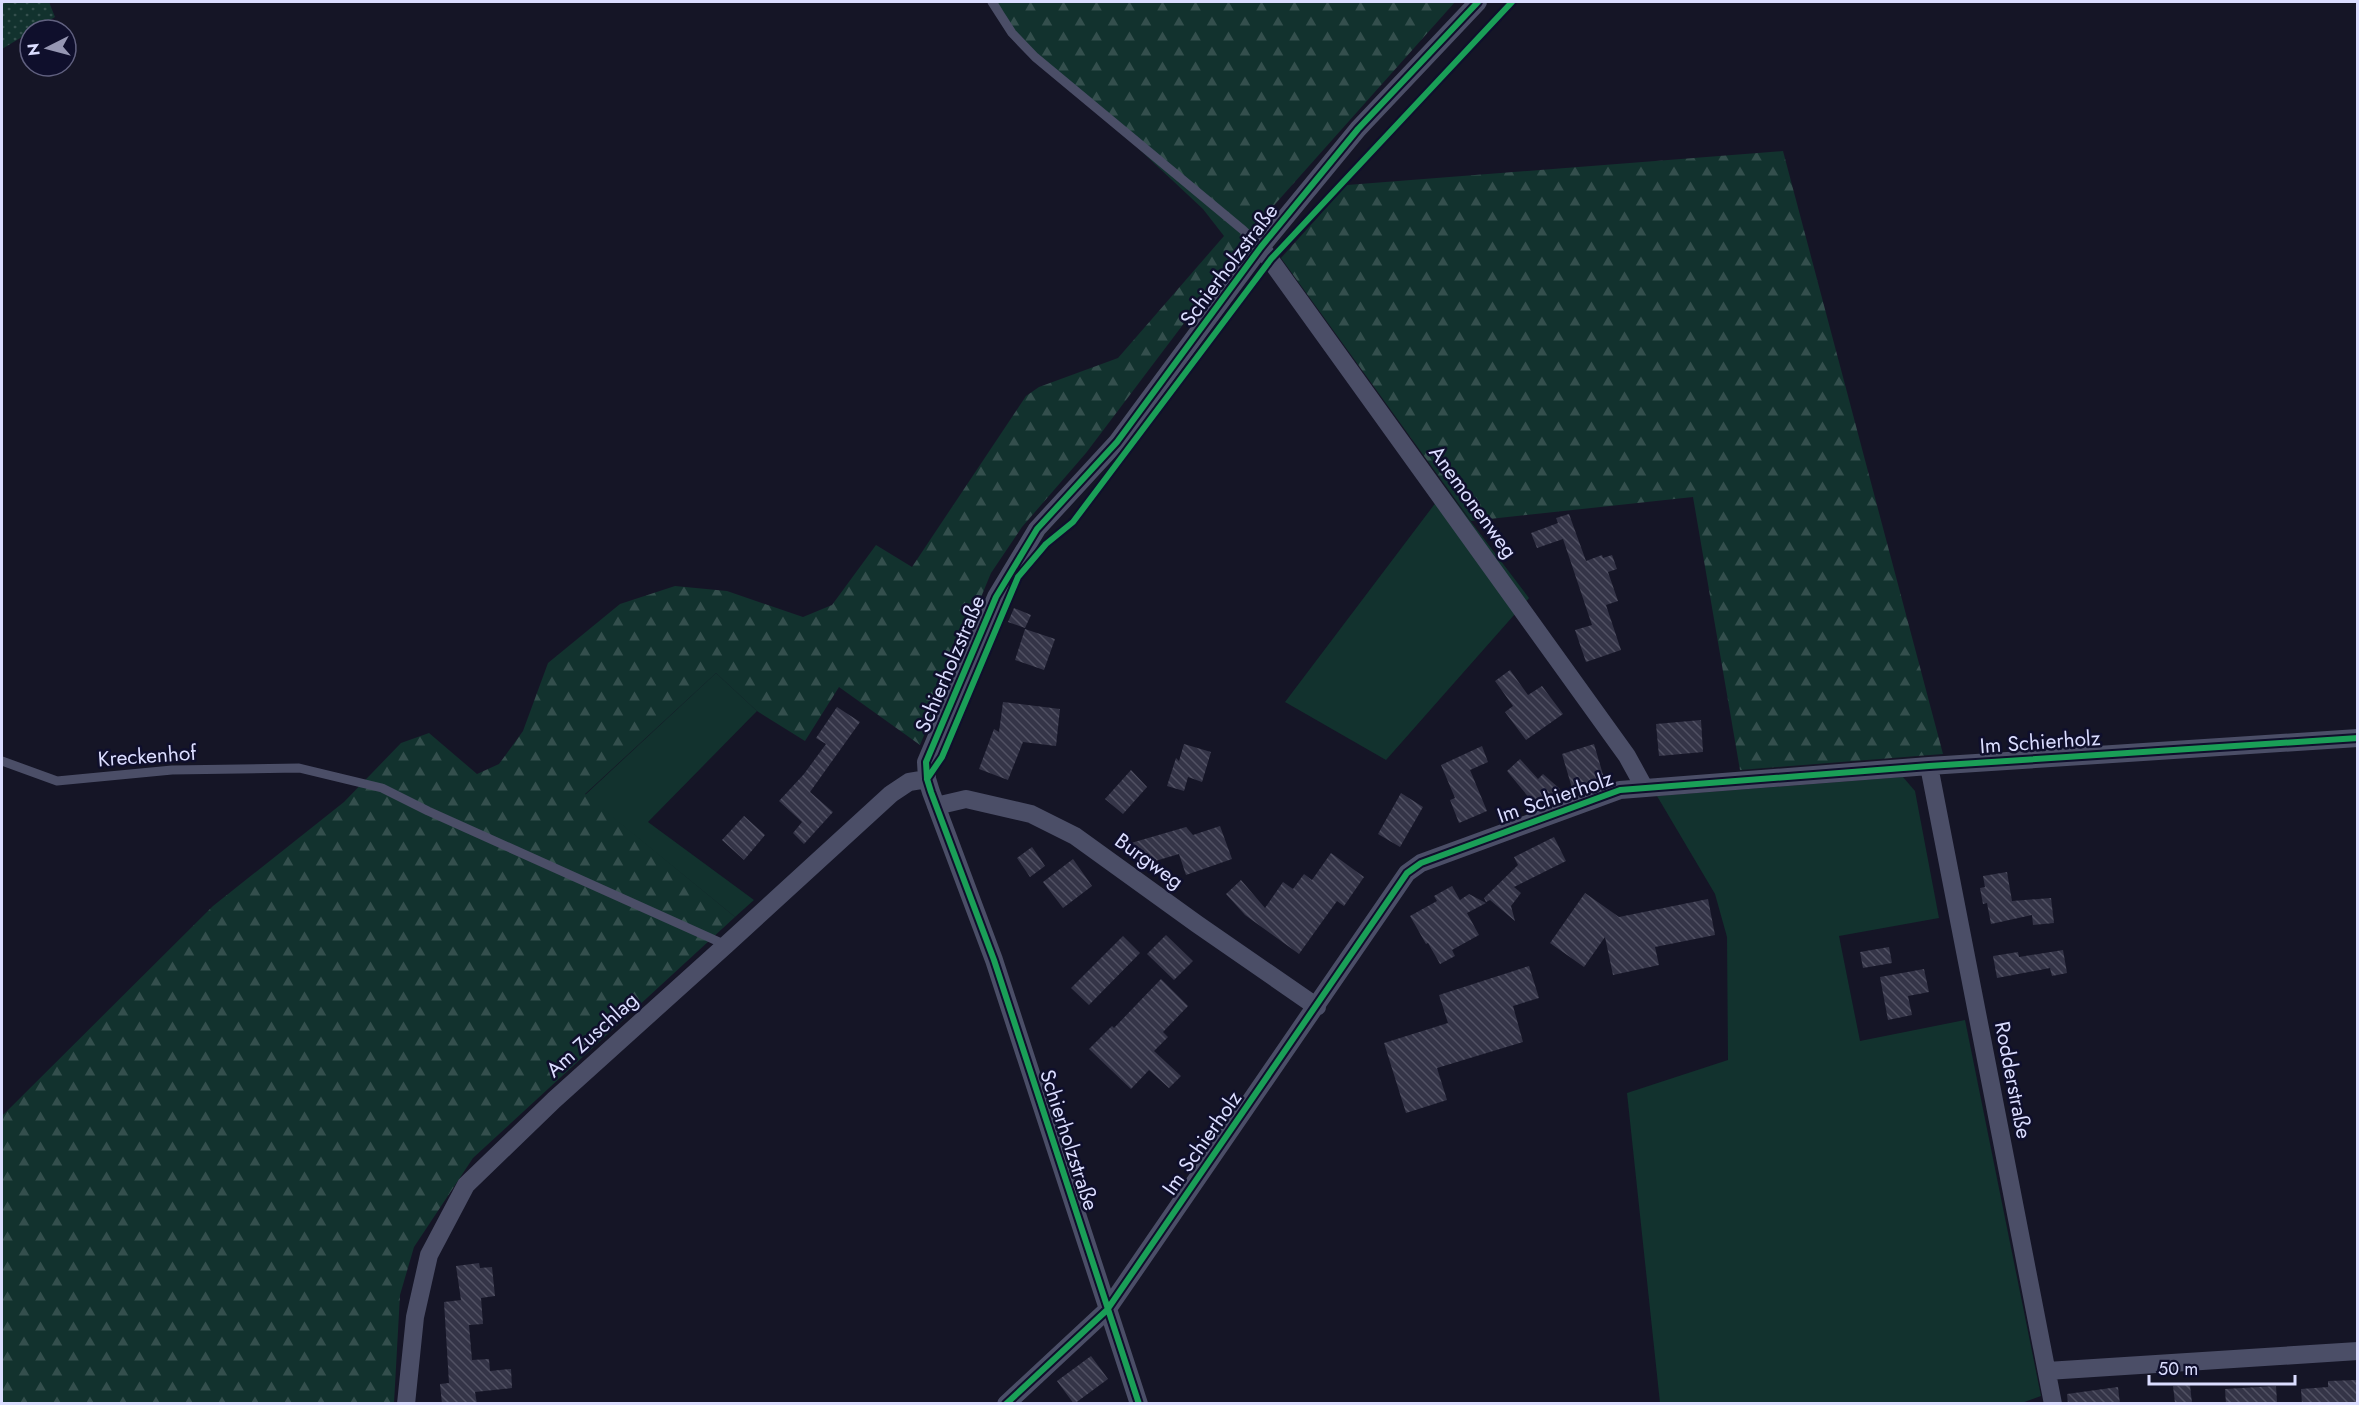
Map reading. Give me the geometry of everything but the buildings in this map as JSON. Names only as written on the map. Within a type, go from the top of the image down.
[{"type":"street","name":"Schierholzstraße","points":[[1139,1404],[994,960],[927,779],[926,762],[996,597],[1037,529],[1117,442],[1261,247],[1358,129],[1478,2]]},
{"type":"street","name":"Anemonenweg","points":[[1261,247],[1620,747],[1644,787]]},
{"type":"street","name":"Im Schierholz","points":[[1006,1404],[1107,1310],[1407,873],[1421,863],[1620,790],[1929,766],[2358,738]]},
{"type":"street","name":"Rodderstraße","points":[[1929,766],[2053,1404]]},
{"type":"street","name":"Am Zuschlag","points":[[406,1404],[415,1317],[429,1255],[466,1185],[554,1100],[891,794],[909,782],[927,779]]},
{"type":"street","name":"Burgweg","points":[[936,806],[966,800],[976,802],[1031,814],[1076,836],[1317,1007]]},
{"type":"street","points":[[2047,1371],[2358,1351]]},
{"type":"lane","points":[[992,2],[1012,33],[1035,57],[1261,247]]},
{"type":"lane","name":"Kreckenhof","points":[[2,761],[57,782],[172,770],[299,768],[382,788],[428,811],[726,945]]},
{"type":"green space","points":[[2,2],[49,2],[55,17],[18,18],[18,39],[2,49]]},
{"type":"green space","points":[[989,2],[1455,2],[1268,212],[1086,453],[1022,527],[991,573],[920,745],[839,687],[805,741],[757,711],[716,673],[585,794],[735,917],[473,1158],[414,1247],[400,1295],[394,1403],[2,1404],[2,1116],[213,906],[344,802],[401,743],[429,733],[477,774],[499,764],[523,731],[548,663],[620,604],[675,586],[727,591],[803,617],[832,605],[876,545],[912,567],[1026,396],[1039,387],[1118,358],[1224,236],[1203,209],[1013,31]]},
{"type":"green space","points":[[1783,151],[1943,754],[1740,770],[1693,497],[1471,521],[1281,258],[1347,185]]},
{"type":"green space","points":[[1446,489],[1529,598],[1386,760],[1285,702]]},
{"type":"green space","points":[[716,673],[757,711],[648,822],[754,900],[735,917],[585,795]]},
{"type":"green space","points":[[1903,777],[1915,791],[1939,918],[1839,936],[1860,1041],[1965,1020],[2041,1396],[2019,1404],[1660,1403],[1627,1093],[1728,1060],[1727,937],[1715,894],[1657,796]]},
{"type":"cycle path","points":[[1139,1404],[994,960],[931,792],[927,779],[926,762],[996,597],[1037,529],[1117,442],[1261,247],[1358,129],[1478,2]]},
{"type":"cycle path","points":[[927,779],[942,757],[1018,577],[1046,544],[1073,522],[1271,259],[1512,2]]},
{"type":"cycle path","points":[[1006,1404],[1107,1310],[1407,873],[1421,863],[1620,790],[1929,766],[2358,738]]}]
